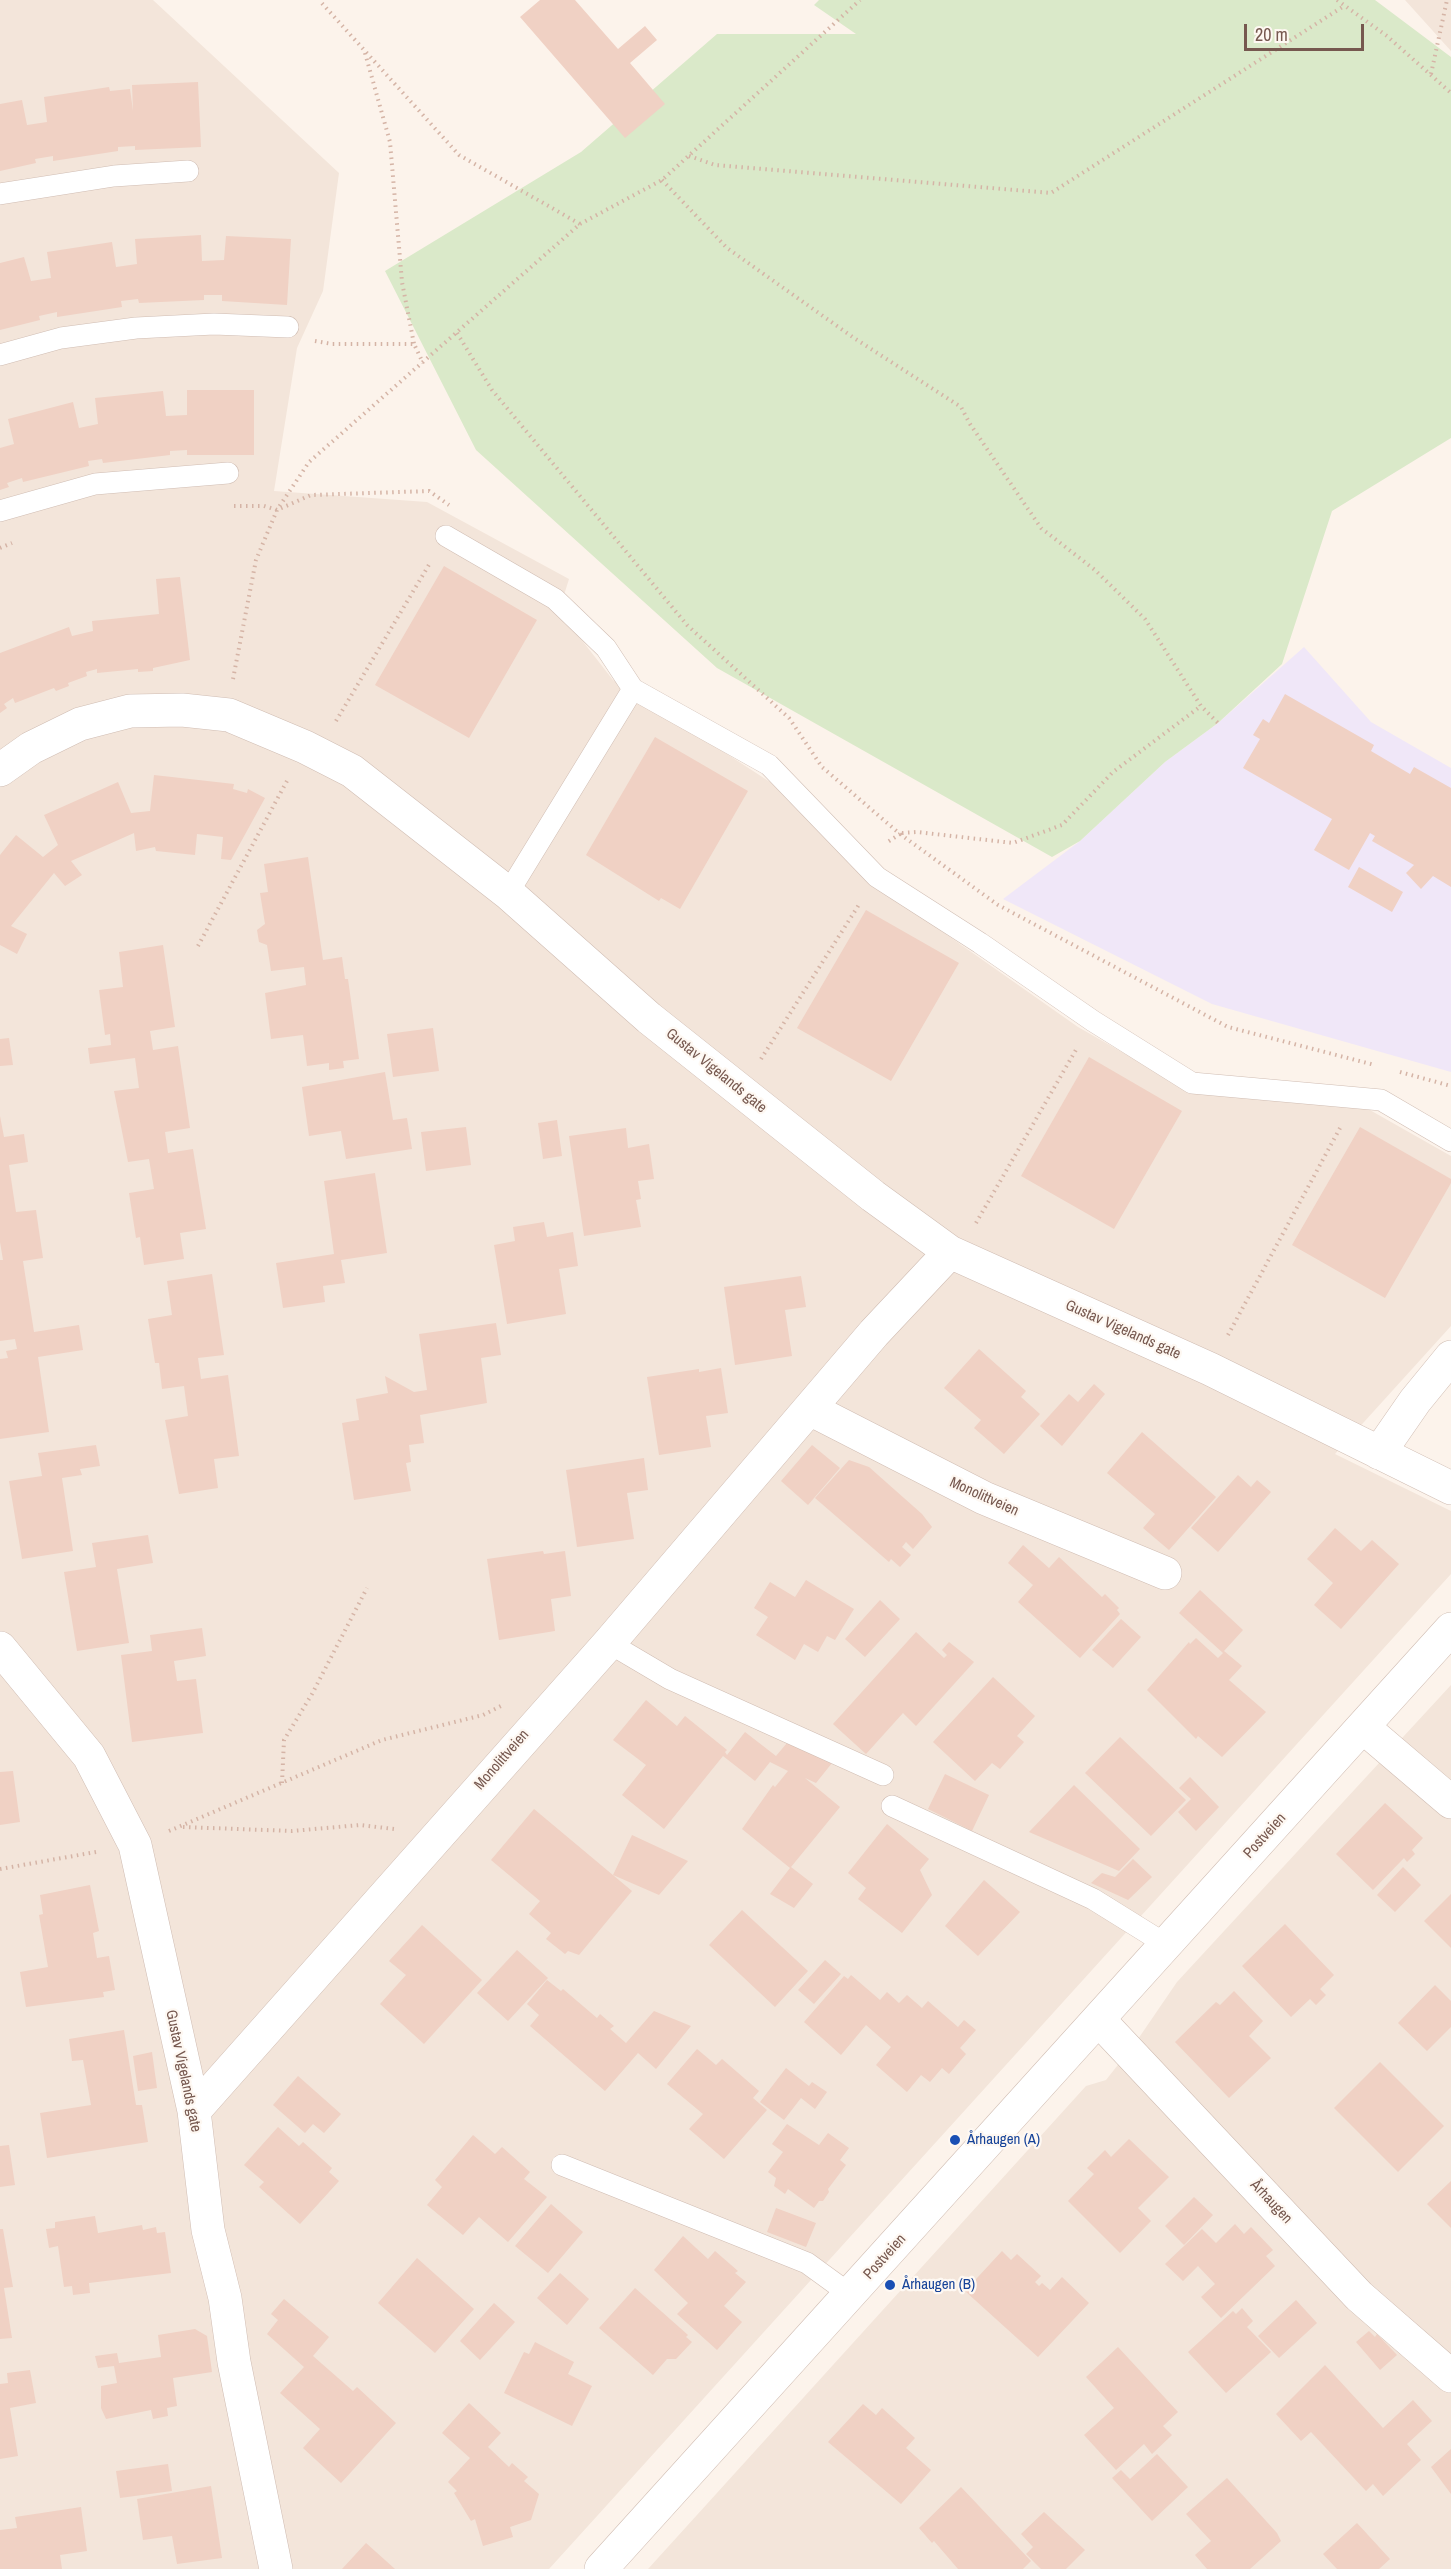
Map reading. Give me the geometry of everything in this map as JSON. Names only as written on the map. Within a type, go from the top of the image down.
[{"type":"street","name":"Gustav Vigelands gate","points":[[0,770],[31,748],[80,724],[130,711],[182,710],[229,715],[306,747],[352,771],[508,893],[650,1018],[741,1092],[873,1196],[950,1252],[1210,1370],[1451,1488]]},
{"type":"street","name":"Monolittveien","points":[[194,2111],[609,1643],[874,1333],[950,1252]]},
{"type":"street","points":[[1379,1453],[1414,1401],[1451,1357]]},
{"type":"street","name":"Monolittveien","points":[[810,1409],[984,1498],[1165,1573]]},
{"type":"street","name":"Postveien","points":[[601,2569],[1451,1629]]},
{"type":"street","name":"Gustav Vigelands gate","points":[[0,1648],[89,1756],[135,1845],[194,2111],[208,2230],[225,2298],[234,2362],[276,2569]]},
{"type":"street","points":[[1363,1727],[1451,1802]]},
{"type":"street","name":"Århaugen","points":[[1099,2020],[1359,2296],[1451,2376]]},
{"type":"lane","points":[[0,194],[114,176],[188,171]]},
{"type":"lane","points":[[0,355],[61,338],[136,328],[214,324],[288,327]]},
{"type":"lane","points":[[0,511],[95,484],[228,473]]},
{"type":"lane","points":[[446,537],[555,599],[606,648],[633,689],[769,765],[872,872],[1093,1021],[1192,1083],[1381,1100],[1451,1141]]},
{"type":"lane","points":[[508,893],[633,689]]},
{"type":"lane","points":[[609,1643],[670,1679],[883,1775]]},
{"type":"lane","points":[[892,1806],[1094,1899],[1167,1945]]},
{"type":"lane","points":[[562,2165],[807,2264],[850,2295]]},
{"type":"path","points":[[319,0],[459,155],[580,224]]},
{"type":"path","points":[[229,715],[232,684],[256,560],[277,510],[309,462],[580,224],[662,180],[860,0]]},
{"type":"path","points":[[1337,0],[1387,36],[1451,93]]},
{"type":"path","points":[[1431,75],[1447,0]]},
{"type":"path","points":[[689,156],[715,165],[1051,193],[1344,6]]},
{"type":"path","points":[[364,50],[390,142],[402,282],[414,344],[423,363]]},
{"type":"path","points":[[662,180],[727,248],[854,338],[961,407],[970,424],[1041,528],[1095,570],[1145,619],[1201,706],[1218,723]]},
{"type":"path","points":[[288,327],[307,339],[332,344],[414,344]]},
{"type":"path","points":[[458,333],[492,390],[687,625],[789,718],[822,767],[900,834],[998,905],[1228,1027],[1386,1068]]},
{"type":"path","points":[[224,506],[264,506],[277,510],[311,495],[429,491],[455,510]]},
{"type":"path","points":[[0,548],[22,540]]},
{"type":"path","points":[[741,1092],[872,872],[879,848],[900,834],[917,832],[1013,843],[1062,825],[1113,772],[1201,706]]},
{"type":"path","points":[[950,1252],[969,1234],[1093,1021]]},
{"type":"path","points":[[1398,1071],[1451,1086]]},
{"type":"path","points":[[1210,1370],[1356,1098]]},
{"type":"path","points":[[282,1783],[284,1740],[312,1694],[367,1588]]},
{"type":"path","points":[[0,1869],[135,1845],[382,1740],[483,1715],[507,1703]]},
{"type":"path","points":[[179,1827],[292,1831],[360,1825],[401,1830],[446,1825]]},
{"type":"shaded area","points":[[0,0],[153,0],[339,173],[323,291],[297,348],[274,491],[427,502],[569,579],[559,611],[613,680],[770,782],[859,873],[1078,1027],[1192,1092],[1361,1105],[1451,1156],[1451,1326],[1335,1454],[1451,1511],[1451,1574],[549,2569],[0,2569]]},
{"type":"shaded area","points":[[1405,0],[1451,0],[1451,51]]},
{"type":"shaded area","points":[[1304,647],[1371,722],[1451,768],[1451,1072],[1212,1004],[1003,899],[1080,841],[1165,762],[1218,723]]},
{"type":"shaded area","points":[[1451,1685],[1451,2569],[648,2569],[1086,2086],[1106,2080],[1136,2042],[1177,1982]]},
{"type":"green space","points":[[819,0],[1375,0],[1451,57],[1451,438],[1332,511],[1282,664],[1218,723],[1165,762],[1080,841],[1052,857],[717,668],[476,450],[385,271],[581,152],[717,34],[856,34],[814,5]]},
{"type":"building","points":[[540,0],[575,0],[618,49],[645,26],[657,40],[630,63],[665,104],[625,138],[520,17]]},
{"type":"building","points":[[198,82],[201,147],[135,150],[135,146],[118,147],[118,151],[53,161],[53,156],[35,159],[36,163],[0,171],[0,104],[22,100],[27,125],[47,122],[44,97],[109,87],[110,91],[130,89],[133,111],[132,85]]},
{"type":"building","points":[[201,235],[202,261],[224,260],[226,236],[291,239],[287,305],[222,301],[222,295],[204,295],[204,300],[139,303],[138,299],[121,301],[122,307],[57,317],[57,312],[39,316],[40,320],[0,330],[0,263],[24,257],[31,281],[51,278],[47,252],[112,242],[116,267],[137,264],[135,239]]},
{"type":"building","points":[[187,390],[254,390],[254,455],[187,455],[187,450],[170,451],[170,455],[103,463],[102,459],[88,461],[89,466],[23,482],[22,478],[7,483],[9,487],[0,490],[0,448],[14,444],[8,419],[73,402],[79,428],[98,424],[95,398],[163,391],[166,416],[187,415]]},
{"type":"building","points":[[444,566],[537,620],[469,738],[375,685]]},
{"type":"building","points":[[180,577],[190,660],[153,668],[153,671],[138,672],[138,669],[97,673],[97,669],[86,672],[87,676],[68,683],[69,686],[56,691],[54,688],[15,703],[13,698],[4,704],[7,708],[0,713],[0,653],[69,627],[72,636],[93,631],[92,621],[159,614],[156,579]]},
{"type":"building","points":[[1285,694],[1374,745],[1371,751],[1410,774],[1414,767],[1451,788],[1451,887],[1433,876],[1421,889],[1406,873],[1414,865],[1372,841],[1375,836],[1370,833],[1349,870],[1314,850],[1332,819],[1243,768],[1260,739],[1253,735],[1263,719],[1269,723]]},
{"type":"building","points":[[655,737],[748,791],[680,909],[661,898],[659,901],[586,855]]},
{"type":"building","points":[[154,775],[234,784],[233,789],[247,793],[248,789],[265,798],[231,860],[221,859],[223,837],[197,834],[195,855],[156,851],[155,847],[136,851],[134,833],[71,861],[82,875],[65,886],[54,873],[11,926],[27,934],[17,954],[0,945],[0,855],[16,835],[43,857],[58,845],[44,815],[118,782],[131,813],[150,811]]},
{"type":"building","points":[[308,857],[323,960],[342,957],[345,979],[348,979],[359,1059],[343,1061],[344,1068],[329,1070],[329,1063],[307,1066],[303,1035],[271,1039],[265,993],[306,985],[304,967],[271,971],[267,945],[259,942],[257,930],[265,924],[260,893],[268,892],[264,864]]},
{"type":"building","points":[[1359,867],[1403,892],[1392,912],[1348,887]]},
{"type":"building","points":[[866,910],[959,963],[891,1081],[797,1028]]},
{"type":"building","points":[[163,945],[175,1027],[150,1031],[153,1050],[178,1046],[190,1128],[165,1132],[168,1153],[193,1149],[206,1229],[180,1233],[184,1259],[144,1265],[140,1237],[136,1238],[129,1193],[154,1189],[149,1159],[128,1162],[114,1091],[139,1088],[135,1058],[90,1064],[88,1048],[111,1045],[110,1034],[105,1035],[99,990],[123,987],[119,952]]},
{"type":"building","points":[[433,1028],[439,1071],[393,1077],[387,1034]]},
{"type":"building","points":[[9,1038],[13,1065],[0,1066],[0,1039]]},
{"type":"building","points":[[1089,1057],[1182,1111],[1114,1229],[1021,1176]]},
{"type":"building","points":[[385,1072],[393,1120],[407,1118],[412,1149],[346,1159],[341,1131],[309,1136],[302,1087]]},
{"type":"building","points":[[0,1116],[4,1137],[24,1134],[28,1162],[9,1165],[16,1212],[36,1210],[43,1258],[23,1261],[34,1332],[79,1325],[83,1350],[38,1357],[49,1432],[0,1439],[0,1359],[8,1358],[6,1351],[17,1349],[15,1339],[0,1341],[0,1260],[3,1260],[0,1242]]},
{"type":"building","points":[[557,1120],[562,1156],[543,1159],[538,1123]]},
{"type":"building","points":[[466,1127],[471,1165],[426,1171],[421,1132]]},
{"type":"building","points":[[1360,1127],[1451,1179],[1451,1183],[1385,1298],[1292,1245]]},
{"type":"building","points":[[626,1128],[628,1148],[649,1144],[654,1179],[638,1181],[641,1199],[636,1200],[641,1227],[584,1236],[569,1136]]},
{"type":"building","points":[[375,1173],[387,1253],[341,1260],[345,1283],[323,1286],[325,1302],[283,1308],[276,1263],[334,1254],[324,1181]]},
{"type":"building","points":[[544,1222],[547,1237],[573,1232],[578,1266],[559,1269],[566,1314],[507,1324],[494,1245],[515,1241],[513,1227]]},
{"type":"building","points":[[212,1274],[224,1355],[198,1358],[201,1379],[228,1375],[239,1456],[214,1459],[218,1488],[179,1494],[165,1420],[188,1416],[184,1386],[162,1389],[159,1363],[155,1363],[148,1319],[172,1315],[167,1281]]},
{"type":"building","points":[[801,1276],[806,1307],[785,1310],[792,1356],[735,1365],[724,1287]]},
{"type":"building","points":[[496,1323],[501,1355],[481,1358],[487,1403],[420,1415],[424,1443],[409,1445],[411,1462],[406,1463],[411,1491],[354,1500],[342,1423],[359,1420],[356,1399],[388,1393],[385,1376],[414,1392],[427,1390],[419,1334]]},
{"type":"building","points":[[979,1349],[1026,1391],[1021,1397],[1040,1414],[1004,1454],[974,1428],[981,1420],[944,1388]]},
{"type":"building","points":[[721,1368],[728,1413],[706,1416],[711,1447],[659,1455],[647,1377]]},
{"type":"building","points":[[1094,1384],[1105,1394],[1062,1446],[1040,1426],[1069,1394],[1078,1402]]},
{"type":"building","points":[[1142,1432],[1216,1497],[1169,1550],[1143,1528],[1155,1514],[1107,1473]]},
{"type":"building","points":[[96,1445],[100,1466],[80,1469],[82,1475],[62,1478],[73,1551],[22,1559],[9,1481],[42,1476],[38,1453]]},
{"type":"building","points":[[812,1445],[840,1468],[808,1505],[781,1481]]},
{"type":"building","points":[[644,1458],[648,1490],[627,1493],[634,1539],[577,1547],[566,1470]]},
{"type":"building","points":[[849,1460],[869,1467],[922,1514],[932,1527],[913,1549],[906,1542],[902,1547],[911,1555],[900,1567],[891,1559],[889,1562],[815,1498]]},
{"type":"building","points":[[1238,1475],[1251,1487],[1257,1480],[1271,1492],[1218,1552],[1191,1528]]},
{"type":"building","points":[[1335,1528],[1361,1551],[1372,1540],[1399,1564],[1341,1629],[1314,1605],[1333,1583],[1307,1559]]},
{"type":"building","points":[[148,1535],[153,1563],[117,1569],[129,1643],[77,1651],[64,1572],[96,1567],[92,1543]]},
{"type":"building","points":[[1023,1545],[1049,1568],[1059,1557],[1102,1597],[1105,1594],[1119,1608],[1117,1610],[1120,1614],[1080,1658],[1018,1602],[1033,1585],[1008,1563]]},
{"type":"building","points":[[543,1551],[544,1554],[565,1551],[571,1596],[551,1599],[555,1631],[499,1640],[487,1559]]},
{"type":"building","points":[[806,1580],[854,1609],[835,1640],[827,1636],[818,1652],[804,1644],[795,1660],[756,1635],[768,1617],[754,1608],[770,1582],[795,1597]]},
{"type":"building","points":[[1200,1590],[1243,1630],[1224,1651],[1242,1666],[1229,1680],[1266,1712],[1222,1757],[1198,1736],[1196,1739],[1147,1690],[1189,1642],[1190,1644],[1196,1638],[1218,1658],[1223,1653],[1179,1613]]},
{"type":"building","points":[[880,1600],[900,1619],[865,1657],[845,1639]]},
{"type":"building","points":[[1121,1619],[1141,1637],[1113,1668],[1092,1650]]},
{"type":"building","points":[[202,1628],[206,1656],[174,1661],[177,1681],[196,1679],[203,1733],[132,1742],[121,1655],[152,1651],[150,1635]]},
{"type":"building","points":[[916,1632],[944,1658],[947,1655],[942,1650],[949,1642],[974,1662],[916,1726],[903,1713],[866,1754],[833,1724]]},
{"type":"building","points":[[993,1677],[1035,1716],[1017,1736],[1024,1742],[1000,1769],[992,1763],[975,1781],[933,1742]]},
{"type":"building","points":[[646,1700],[677,1726],[685,1716],[727,1750],[725,1752],[727,1755],[745,1732],[776,1756],[787,1743],[832,1763],[816,1783],[805,1778],[840,1807],[791,1867],[813,1884],[794,1908],[770,1894],[790,1868],[742,1829],[773,1785],[775,1787],[788,1771],[770,1762],[755,1781],[723,1756],[664,1829],[622,1795],[646,1765],[613,1740]]},
{"type":"building","points":[[1120,1737],[1186,1800],[1151,1836],[1085,1773]]},
{"type":"building","points":[[13,1771],[20,1822],[0,1825],[0,1772]]},
{"type":"building","points":[[945,1774],[989,1795],[972,1831],[928,1809]]},
{"type":"building","points":[[1190,1777],[1219,1807],[1196,1831],[1178,1812],[1191,1799],[1179,1788]]},
{"type":"building","points":[[1074,1785],[1140,1849],[1119,1871],[1029,1832]]},
{"type":"building","points":[[1385,1803],[1423,1838],[1412,1850],[1415,1854],[1407,1862],[1404,1858],[1373,1890],[1336,1854]]},
{"type":"building","points":[[534,1809],[632,1891],[579,1955],[568,1951],[565,1954],[546,1939],[551,1933],[529,1914],[540,1901],[491,1860]]},
{"type":"building","points":[[887,1824],[929,1859],[920,1870],[932,1895],[902,1933],[858,1899],[866,1888],[848,1873]]},
{"type":"building","points":[[632,1835],[688,1861],[659,1895],[613,1875]]},
{"type":"building","points":[[1133,1859],[1152,1877],[1128,1900],[1091,1883],[1102,1873],[1115,1877]]},
{"type":"building","points":[[1403,1867],[1421,1885],[1395,1912],[1377,1895]]},
{"type":"building","points":[[984,1880],[1020,1912],[978,1956],[945,1926]]},
{"type":"building","points":[[90,1885],[99,1931],[93,1933],[97,1958],[109,1956],[115,1990],[103,1992],[104,1997],[26,2007],[20,1972],[48,1967],[39,1915],[43,1914],[40,1895]]},
{"type":"building","points":[[1451,1894],[1451,1948],[1424,1921]]},
{"type":"building","points":[[742,1910],[808,1971],[775,2007],[709,1945]]},
{"type":"building","points":[[1285,1924],[1334,1975],[1320,1989],[1326,1995],[1316,2005],[1310,1999],[1291,2017],[1242,1966]]},
{"type":"building","points":[[422,1925],[482,1980],[424,2044],[380,2004],[406,1975],[389,1961]]},
{"type":"building","points":[[517,1950],[548,1978],[508,2021],[477,1993]]},
{"type":"building","points":[[825,1960],[841,1974],[814,2004],[798,1990]]},
{"type":"building","points":[[851,1975],[880,2000],[887,1992],[899,2003],[907,1995],[922,2008],[928,2001],[958,2027],[964,2020],[976,2030],[960,2048],[966,2054],[949,2074],[942,2068],[930,2082],[921,2075],[907,2092],[876,2065],[891,2047],[866,2025],[841,2055],[804,2022],[844,1976],[848,1979]]},
{"type":"building","points":[[547,1980],[561,1991],[563,1989],[597,2018],[600,2014],[614,2026],[610,2029],[626,2043],[654,2011],[691,2026],[656,2069],[638,2053],[605,2091],[530,2026],[539,2015],[527,2004]]},
{"type":"building","points":[[1435,1985],[1451,2001],[1451,2027],[1427,2051],[1398,2023]]},
{"type":"building","points":[[1234,1991],[1263,2021],[1249,2036],[1271,2058],[1229,2098],[1175,2042],[1216,2002],[1220,2005]]},
{"type":"building","points":[[124,2030],[136,2105],[142,2105],[148,2142],[47,2158],[40,2113],[91,2105],[83,2060],[72,2061],[69,2039]]},
{"type":"building","points":[[697,2049],[716,2065],[722,2059],[759,2091],[753,2098],[767,2110],[724,2159],[689,2129],[703,2114],[667,2084]]},
{"type":"building","points":[[152,2052],[157,2088],[138,2091],[133,2056]]},
{"type":"building","points":[[1380,2062],[1444,2126],[1398,2172],[1334,2108]]},
{"type":"building","points":[[786,2068],[809,2086],[812,2082],[827,2092],[815,2109],[801,2098],[784,2120],[760,2102]]},
{"type":"building","points":[[298,2076],[341,2114],[324,2133],[313,2124],[305,2133],[273,2105]]},
{"type":"building","points":[[787,2124],[819,2145],[828,2133],[849,2148],[840,2160],[846,2165],[828,2189],[829,2192],[823,2201],[819,2201],[814,2208],[788,2189],[785,2194],[774,2186],[776,2178],[768,2172],[783,2152],[772,2144]]},
{"type":"building","points":[[278,2127],[299,2146],[303,2142],[332,2168],[329,2172],[339,2181],[300,2224],[259,2187],[264,2182],[244,2165]]},
{"type":"building","points":[[473,2135],[495,2154],[502,2147],[530,2172],[524,2179],[547,2197],[508,2242],[479,2217],[463,2235],[427,2205],[442,2187],[435,2180]]},
{"type":"building","points":[[1129,2139],[1169,2177],[1138,2208],[1151,2221],[1120,2253],[1068,2201],[1094,2174],[1087,2168],[1105,2150],[1111,2157]]},
{"type":"building","points":[[9,2145],[15,2185],[0,2187],[0,2146]]},
{"type":"building","points":[[1451,2181],[1451,2228],[1427,2204]]},
{"type":"building","points":[[1194,2197],[1213,2215],[1184,2245],[1165,2226]]},
{"type":"building","points":[[551,2204],[583,2232],[548,2273],[515,2246]]},
{"type":"building","points":[[776,2208],[816,2223],[806,2247],[767,2232]]},
{"type":"building","points":[[95,2216],[98,2233],[142,2225],[143,2230],[156,2227],[157,2233],[165,2232],[171,2273],[89,2283],[90,2293],[73,2295],[72,2286],[64,2287],[58,2246],[49,2248],[46,2229],[55,2228],[55,2222]]},
{"type":"building","points":[[1235,2224],[1244,2234],[1251,2227],[1273,2250],[1266,2256],[1275,2266],[1221,2318],[1201,2297],[1215,2284],[1198,2266],[1183,2281],[1165,2264],[1202,2229],[1216,2243]]},
{"type":"building","points":[[0,2229],[3,2229],[13,2287],[4,2288],[12,2338],[0,2339]]},
{"type":"building","points":[[683,2236],[708,2259],[715,2251],[738,2271],[735,2273],[746,2282],[724,2306],[742,2322],[717,2350],[677,2314],[688,2303],[654,2270]]},
{"type":"building","points":[[1002,2251],[1011,2260],[1017,2254],[1041,2276],[1035,2282],[1039,2286],[1042,2283],[1050,2290],[1062,2277],[1089,2303],[1038,2357],[965,2291]]},
{"type":"building","points":[[417,2258],[474,2309],[435,2353],[378,2303]]},
{"type":"building","points":[[560,2273],[589,2299],[567,2325],[537,2298]]},
{"type":"building","points":[[635,2288],[688,2335],[686,2337],[692,2342],[676,2359],[667,2359],[653,2375],[599,2328]]},
{"type":"building","points":[[284,2299],[329,2337],[313,2356],[353,2391],[357,2387],[396,2423],[341,2483],[303,2448],[320,2429],[280,2393],[304,2367],[267,2334],[278,2320],[271,2314]]},
{"type":"building","points":[[1296,2300],[1317,2323],[1279,2358],[1258,2336]]},
{"type":"building","points":[[494,2303],[515,2322],[480,2360],[460,2341]]},
{"type":"building","points":[[1242,2308],[1253,2321],[1247,2327],[1271,2352],[1226,2393],[1188,2352],[1233,2311],[1236,2314]]},
{"type":"building","points":[[195,2329],[207,2336],[212,2372],[173,2378],[177,2406],[167,2408],[168,2416],[153,2419],[151,2410],[106,2419],[101,2408],[101,2386],[117,2383],[114,2366],[98,2368],[95,2356],[117,2353],[119,2363],[161,2357],[158,2335]]},
{"type":"building","points":[[1369,2331],[1375,2337],[1377,2334],[1397,2355],[1380,2370],[1356,2342]]},
{"type":"building","points":[[535,2342],[574,2362],[568,2374],[592,2386],[572,2426],[504,2393],[524,2352],[529,2354]]},
{"type":"building","points":[[1118,2347],[1178,2412],[1163,2426],[1172,2435],[1152,2454],[1144,2444],[1116,2470],[1084,2435],[1114,2408],[1086,2377]]},
{"type":"building","points":[[1325,2365],[1383,2428],[1413,2400],[1432,2421],[1407,2444],[1421,2460],[1383,2496],[1373,2484],[1366,2491],[1311,2432],[1301,2441],[1276,2414]]},
{"type":"building","points":[[30,2370],[36,2403],[10,2408],[18,2456],[0,2459],[0,2384],[8,2383],[7,2373]]},
{"type":"building","points":[[469,2403],[501,2433],[488,2447],[509,2467],[512,2463],[528,2477],[524,2481],[539,2494],[531,2520],[510,2527],[513,2537],[483,2546],[475,2519],[471,2521],[454,2493],[457,2491],[448,2482],[470,2458],[442,2433]]},
{"type":"building","points":[[863,2404],[876,2415],[882,2408],[915,2438],[906,2448],[931,2470],[901,2504],[828,2442]]},
{"type":"building","points":[[1451,2449],[1451,2494],[1431,2467]]},
{"type":"building","points":[[1157,2454],[1188,2487],[1152,2521],[1112,2478],[1121,2470],[1130,2479]]},
{"type":"building","points":[[168,2464],[172,2491],[120,2498],[116,2471]]},
{"type":"building","points":[[1227,2478],[1277,2533],[1281,2541],[1250,2569],[1207,2569],[1195,2555],[1211,2541],[1186,2514]]},
{"type":"building","points":[[211,2486],[222,2558],[177,2564],[172,2536],[143,2540],[137,2499]]},
{"type":"building","points":[[961,2487],[1031,2561],[1023,2569],[958,2569],[934,2541],[932,2543],[919,2528]]},
{"type":"building","points":[[81,2507],[87,2551],[60,2555],[62,2569],[0,2569],[0,2530],[17,2528],[15,2517]]},
{"type":"building","points":[[1044,2512],[1085,2550],[1066,2569],[1041,2569],[1026,2554],[1033,2547],[1021,2534]]},
{"type":"building","points":[[1357,2523],[1390,2559],[1379,2569],[1337,2569],[1323,2554]]},
{"type":"building","points":[[366,2543],[395,2569],[342,2569]]},
{"type":"place","name":"Århaugen (A)","points":[[955,2140]]},
{"type":"place","name":"Århaugen (B)","points":[[890,2285]]}]
